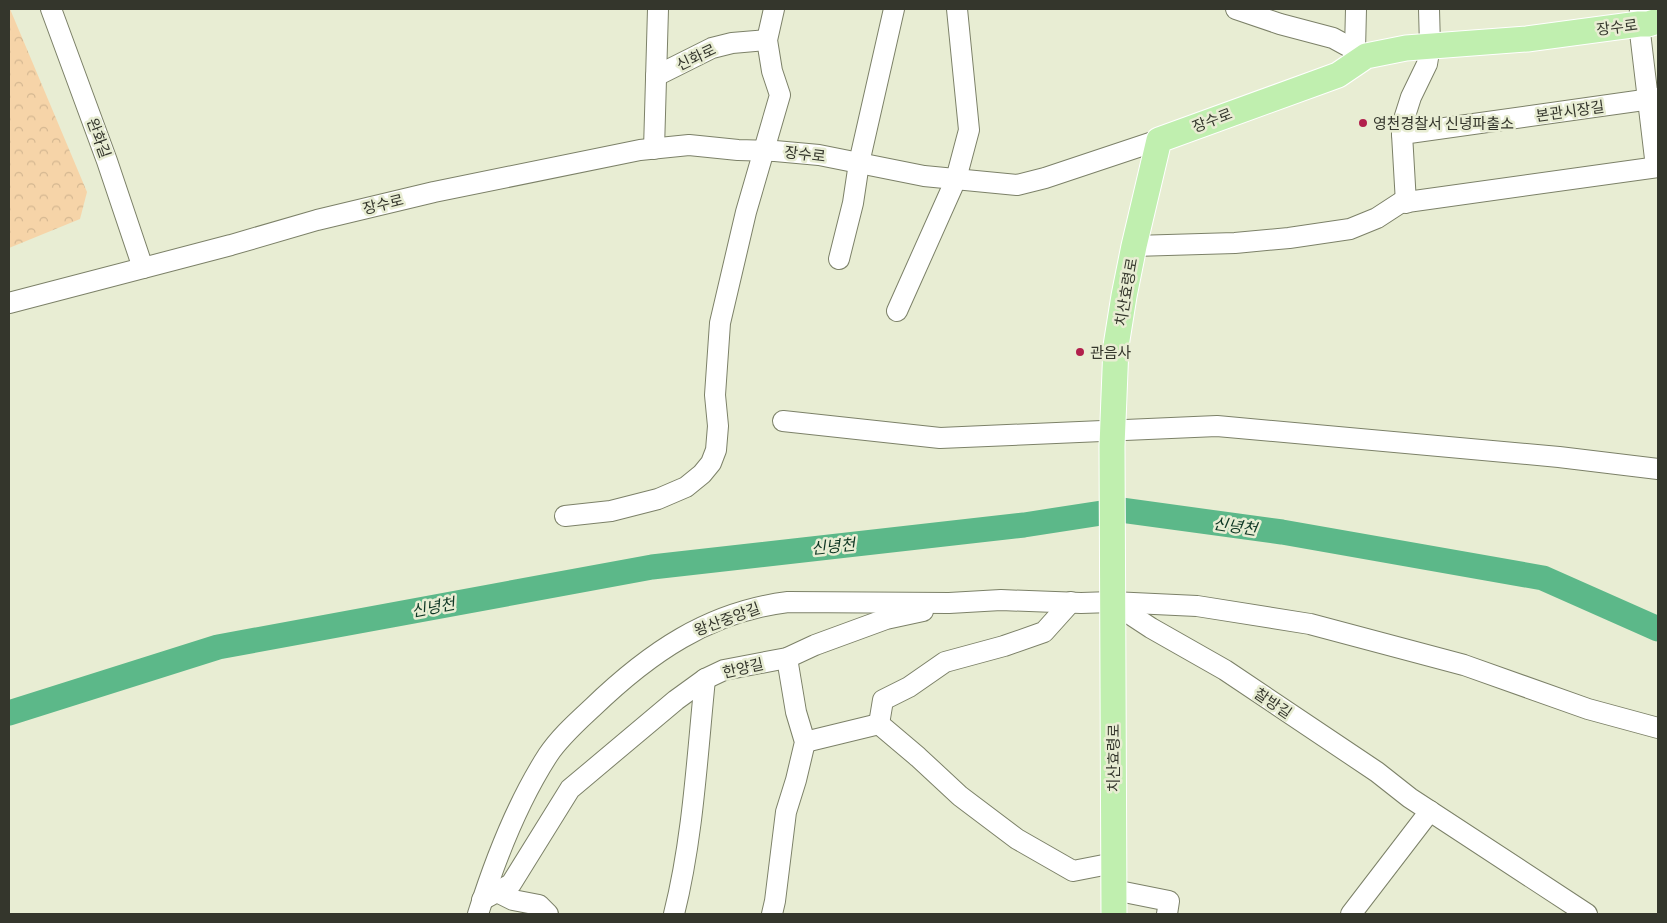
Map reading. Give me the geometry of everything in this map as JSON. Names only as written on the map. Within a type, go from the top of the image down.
[{"type":"main road","name":"장수로","points":[[1160,140],[1338,75],[1361,53],[1527,39],[1646,18]]},
{"type":"main road","name":"치산효령로","points":[[1114,914],[1112,602],[1113,438],[1116,346],[1134,246],[1160,140]]},
{"type":"street","name":"완화길","points":[[51,9],[144,268]]},
{"type":"street","name":"신화로","points":[[654,149],[658,9]]},
{"type":"street","name":"장수로","points":[[565,516],[611,511],[658,499],[686,487],[702,474],[711,463],[716,450],[718,426],[715,395],[720,323],[746,212],[780,95],[772,71],[767,40],[774,9]]},
{"type":"street","points":[[839,258],[853,203],[859,163],[894,9]]},
{"type":"street","points":[[897,311],[956,179],[969,130],[957,9]]},
{"type":"street","points":[[1236,9],[1280,24],[1333,38],[1361,53]]},
{"type":"street","points":[[1356,9],[1361,53]]},
{"type":"street","points":[[1406,203],[1402,134],[1404,119],[1411,97],[1427,64],[1430,46],[1429,9]]},
{"type":"street","points":[[1134,246],[1289,238],[1350,229],[1377,218],[1400,203],[1657,167],[1646,18]]},
{"type":"street","name":"신화로","points":[[656,76],[712,48],[732,43],[767,40]]},
{"type":"street","name":"본관시장길","points":[[1402,134],[1653,99]]},
{"type":"street","name":"장수로","points":[[9,303],[317,220],[434,192],[640,150],[689,145],[819,155],[924,176],[1017,185],[1045,178],[1160,140]]},
{"type":"street","points":[[783,421],[940,438],[1113,438],[1217,426],[1559,457],[1658,469]]},
{"type":"street","name":"왕산중앙길","points":[[486,902],[494,866],[522,802],[549,754],[568,730],[638,666],[684,635],[745,610],[771,604],[788,602],[949,603],[1002,600],[1196,606],[1310,624],[1464,665],[1588,708],[1658,728]]},
{"type":"street","points":[[879,724],[884,700],[909,687],[945,662],[1004,646],[1044,632],[1071,602]]},
{"type":"street","name":"찰방길","points":[[1112,602],[1151,628],[1225,670],[1377,772],[1430,811],[1587,914]]},
{"type":"street","name":"한양길","points":[[674,914],[696,782],[705,680],[724,670],[787,658],[815,645],[886,619],[909,615],[949,603]]},
{"type":"street","points":[[772,914],[786,812],[805,742],[796,712],[787,658]]},
{"type":"street","points":[[486,902],[511,884],[570,789],[676,700],[705,680]]},
{"type":"street","points":[[879,724],[960,796],[1017,839],[1073,871],[1114,863]]},
{"type":"street","points":[[805,742],[879,724]]},
{"type":"street","points":[[1350,914],[1430,811]]},
{"type":"street","points":[[1114,890],[1169,900],[1167,914]]},
{"type":"street","points":[[486,902],[513,900],[539,905],[548,914]]},
{"type":"green space","points":[[9,9],[87,192],[80,219],[9,248]]},
{"type":"waterway","name":"신녕천","points":[[9,713],[218,647],[652,567],[1024,525],[1121,510],[1282,532],[1543,578],[1658,629]]},
{"type":"place","name":"영천경찰서 신녕파출소","points":[[1363,123]]},
{"type":"place","name":"관음사","points":[[1080,352]]}]
